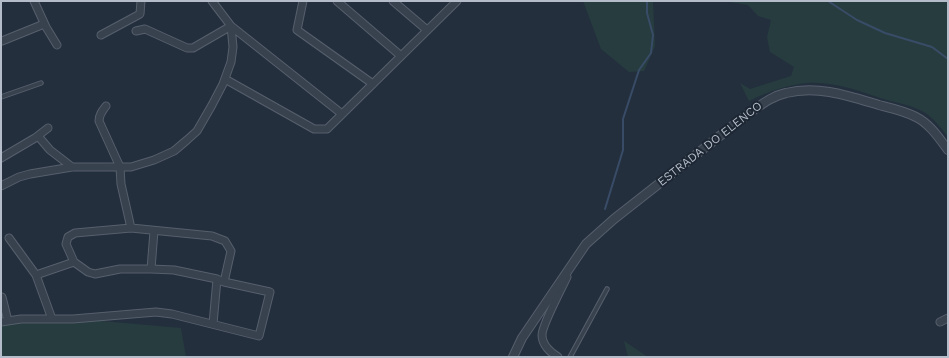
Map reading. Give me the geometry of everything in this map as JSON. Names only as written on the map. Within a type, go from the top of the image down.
[{"type":"street","points":[[34,1],[44,24],[57,45]]},
{"type":"street","points":[[101,35],[140,14],[141,1]]},
{"type":"street","points":[[212,1],[231,26],[342,114]]},
{"type":"street","points":[[303,1],[297,30],[373,84]]},
{"type":"street","points":[[337,1],[401,56]]},
{"type":"street","points":[[393,1],[427,30]]},
{"type":"street","points":[[225,79],[314,129],[327,129],[457,1]]},
{"type":"street","points":[[2,41],[44,24]]},
{"type":"street","points":[[136,31],[145,29],[187,48],[193,48],[231,26]]},
{"type":"street","points":[[1,186],[25,175],[72,167],[131,167],[154,160],[174,151],[197,131],[225,79],[231,62],[233,47],[231,26]]},
{"type":"street","name":"ESTRADA DO ELENCO","points":[[513,357],[522,338],[575,258],[586,244],[614,219],[743,117],[772,97],[786,92],[799,90],[832,92],[903,112],[916,117],[928,125],[948,150]]},
{"type":"street","points":[[106,106],[101,112],[99,121],[120,167],[121,184],[131,228]]},
{"type":"street","points":[[1,158],[38,136],[48,128]]},
{"type":"street","points":[[38,136],[50,150],[72,167]]},
{"type":"street","points":[[2,297],[4,322],[22,319],[73,319],[156,312],[172,314],[259,336],[270,292],[220,281],[174,270],[120,269],[95,274],[88,272],[74,262],[66,244],[68,237],[76,233],[131,228],[212,236],[225,241],[231,251],[220,281],[213,324]]},
{"type":"street","points":[[151,269],[154,230]]},
{"type":"street","points":[[9,238],[36,275],[52,319]]},
{"type":"street","name":"ESTRADA DO ELENCO","points":[[558,357],[546,347],[542,335],[545,323],[575,258]]},
{"type":"street","points":[[36,275],[74,262]]},
{"type":"street","points":[[940,322],[948,318]]},
{"type":"lane","points":[[1,97],[41,84]]},
{"type":"lane","points":[[570,357],[607,289]]},
{"type":"green space","points":[[583,1],[653,1],[655,46],[644,71],[629,72],[601,49]]},
{"type":"green space","points":[[728,1],[948,1],[948,137],[933,119],[922,111],[838,85],[807,83],[792,85],[777,89],[749,101],[740,83],[750,89],[791,76],[794,67],[770,52],[767,37],[771,20],[758,16],[748,5]]},
{"type":"green space","points":[[79,319],[181,328],[186,357],[1,357],[1,322]]},
{"type":"green space","points":[[624,341],[648,357],[628,357]]},
{"type":"waterway","points":[[605,209],[623,150],[623,119],[639,70],[651,53],[653,35],[647,13],[647,1]]},
{"type":"waterway","points":[[828,1],[857,20],[885,33],[932,47],[948,59]]}]
